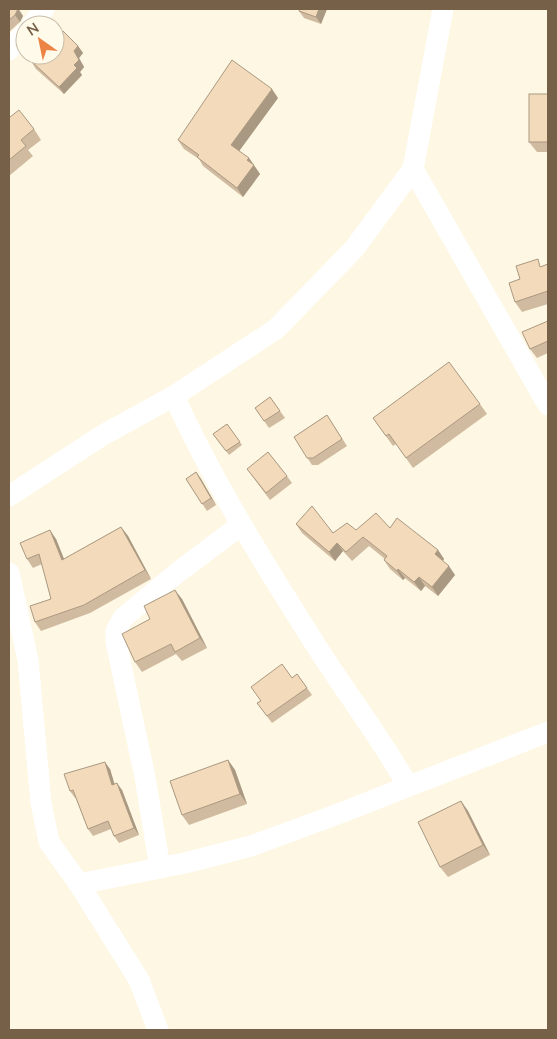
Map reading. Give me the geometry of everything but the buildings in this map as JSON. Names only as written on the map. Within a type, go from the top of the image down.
[{"type":"street","points":[[9,496],[103,435],[174,396],[276,329],[354,249],[413,169],[443,9]]},
{"type":"street","points":[[413,169],[548,405]]},
{"type":"street","points":[[174,396],[219,490],[317,648],[387,749],[408,786]]},
{"type":"street","points":[[160,868],[145,777],[116,642],[116,631],[124,618],[177,572],[241,524]]},
{"type":"street","points":[[9,573],[28,660],[41,803],[50,842],[79,884],[139,980],[158,1030]]},
{"type":"street","points":[[79,884],[160,868],[251,846],[548,732]]}]
